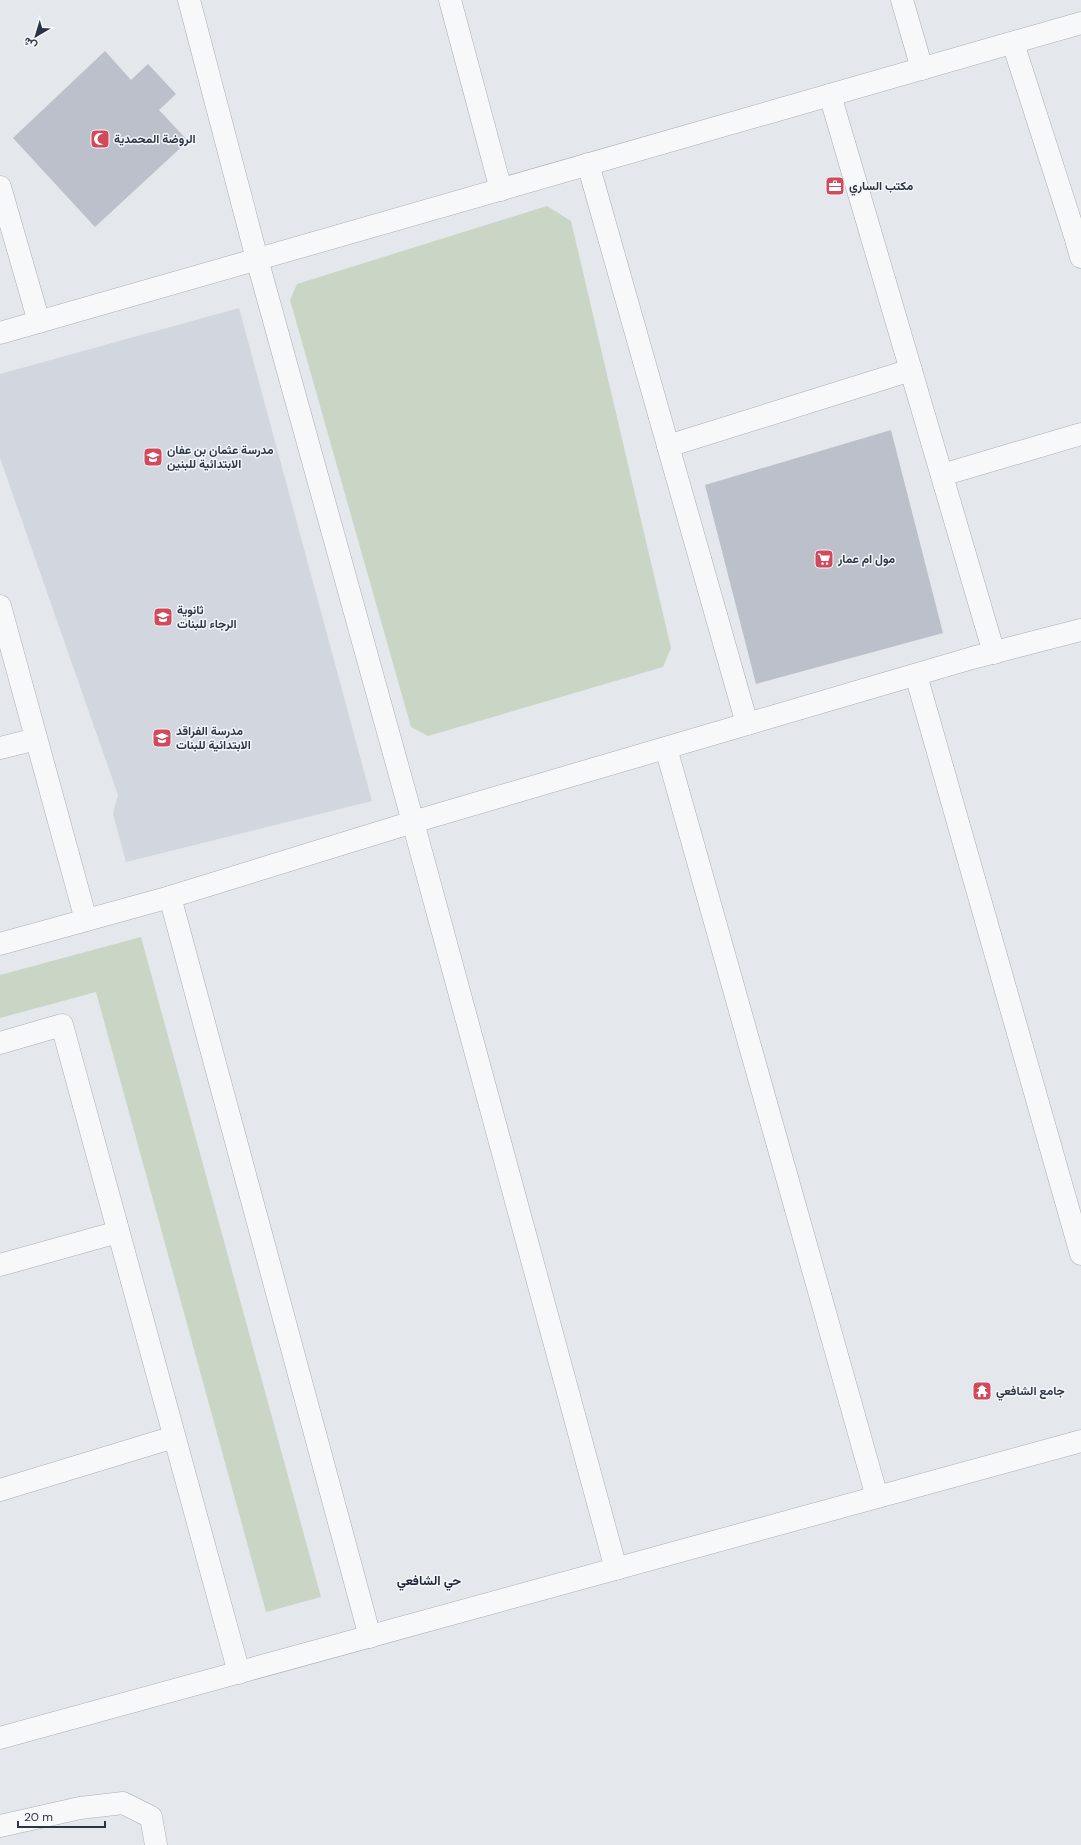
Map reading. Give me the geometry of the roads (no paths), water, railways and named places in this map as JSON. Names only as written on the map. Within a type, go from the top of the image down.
[{"type":"street","points":[[189,0],[257,259],[413,822],[616,1569]]},
{"type":"street","points":[[450,0],[501,190]]},
{"type":"street","points":[[902,0],[922,69]]},
{"type":"street","points":[[0,333],[1081,23]]},
{"type":"street","points":[[1013,43],[1079,244]]},
{"type":"street","points":[[830,95],[994,653]]},
{"type":"street","points":[[588,164],[747,724]]},
{"type":"street","points":[[0,187],[39,322]]},
{"type":"street","points":[[668,446],[911,370]]},
{"type":"street","points":[[942,476],[1081,434]]},
{"type":"street","points":[[0,606],[86,920]]},
{"type":"street","points":[[0,944],[170,897],[413,822],[747,724],[994,653],[1081,630]]},
{"type":"street","points":[[916,675],[1081,1254]]},
{"type":"street","points":[[0,748],[36,739]]},
{"type":"street","points":[[666,748],[877,1497]]},
{"type":"street","points":[[170,897],[370,1637]]},
{"type":"street","points":[[0,1043],[62,1025],[238,1673]]},
{"type":"street","points":[[0,1265],[118,1232]]},
{"type":"street","points":[[0,1490],[174,1437]]},
{"type":"street","points":[[0,1738],[1081,1441]]},
{"type":"street","points":[[0,1826],[80,1808],[123,1803],[151,1817],[156,1845]]},
{"type":"place","name":"الروضة المحمدية","points":[[100,139]]},
{"type":"place","name":"مكتب الساري","points":[[835,186]]},
{"type":"place","name":"مدرسة عثمان بن عفان الابتدائية للبنين","points":[[153,457]]},
{"type":"place","name":"مول ام عمار","points":[[824,559]]},
{"type":"place","name":"ثانوية الرجاء للبنات","points":[[163,617]]},
{"type":"place","name":"مدرسة الفراقد الابتدائية للبنات","points":[[162,738]]},
{"type":"place","name":"جامع الشافعي","points":[[982,1391]]},
{"type":"district","name":"حي الشافعي","points":[[429,1580]]}]
